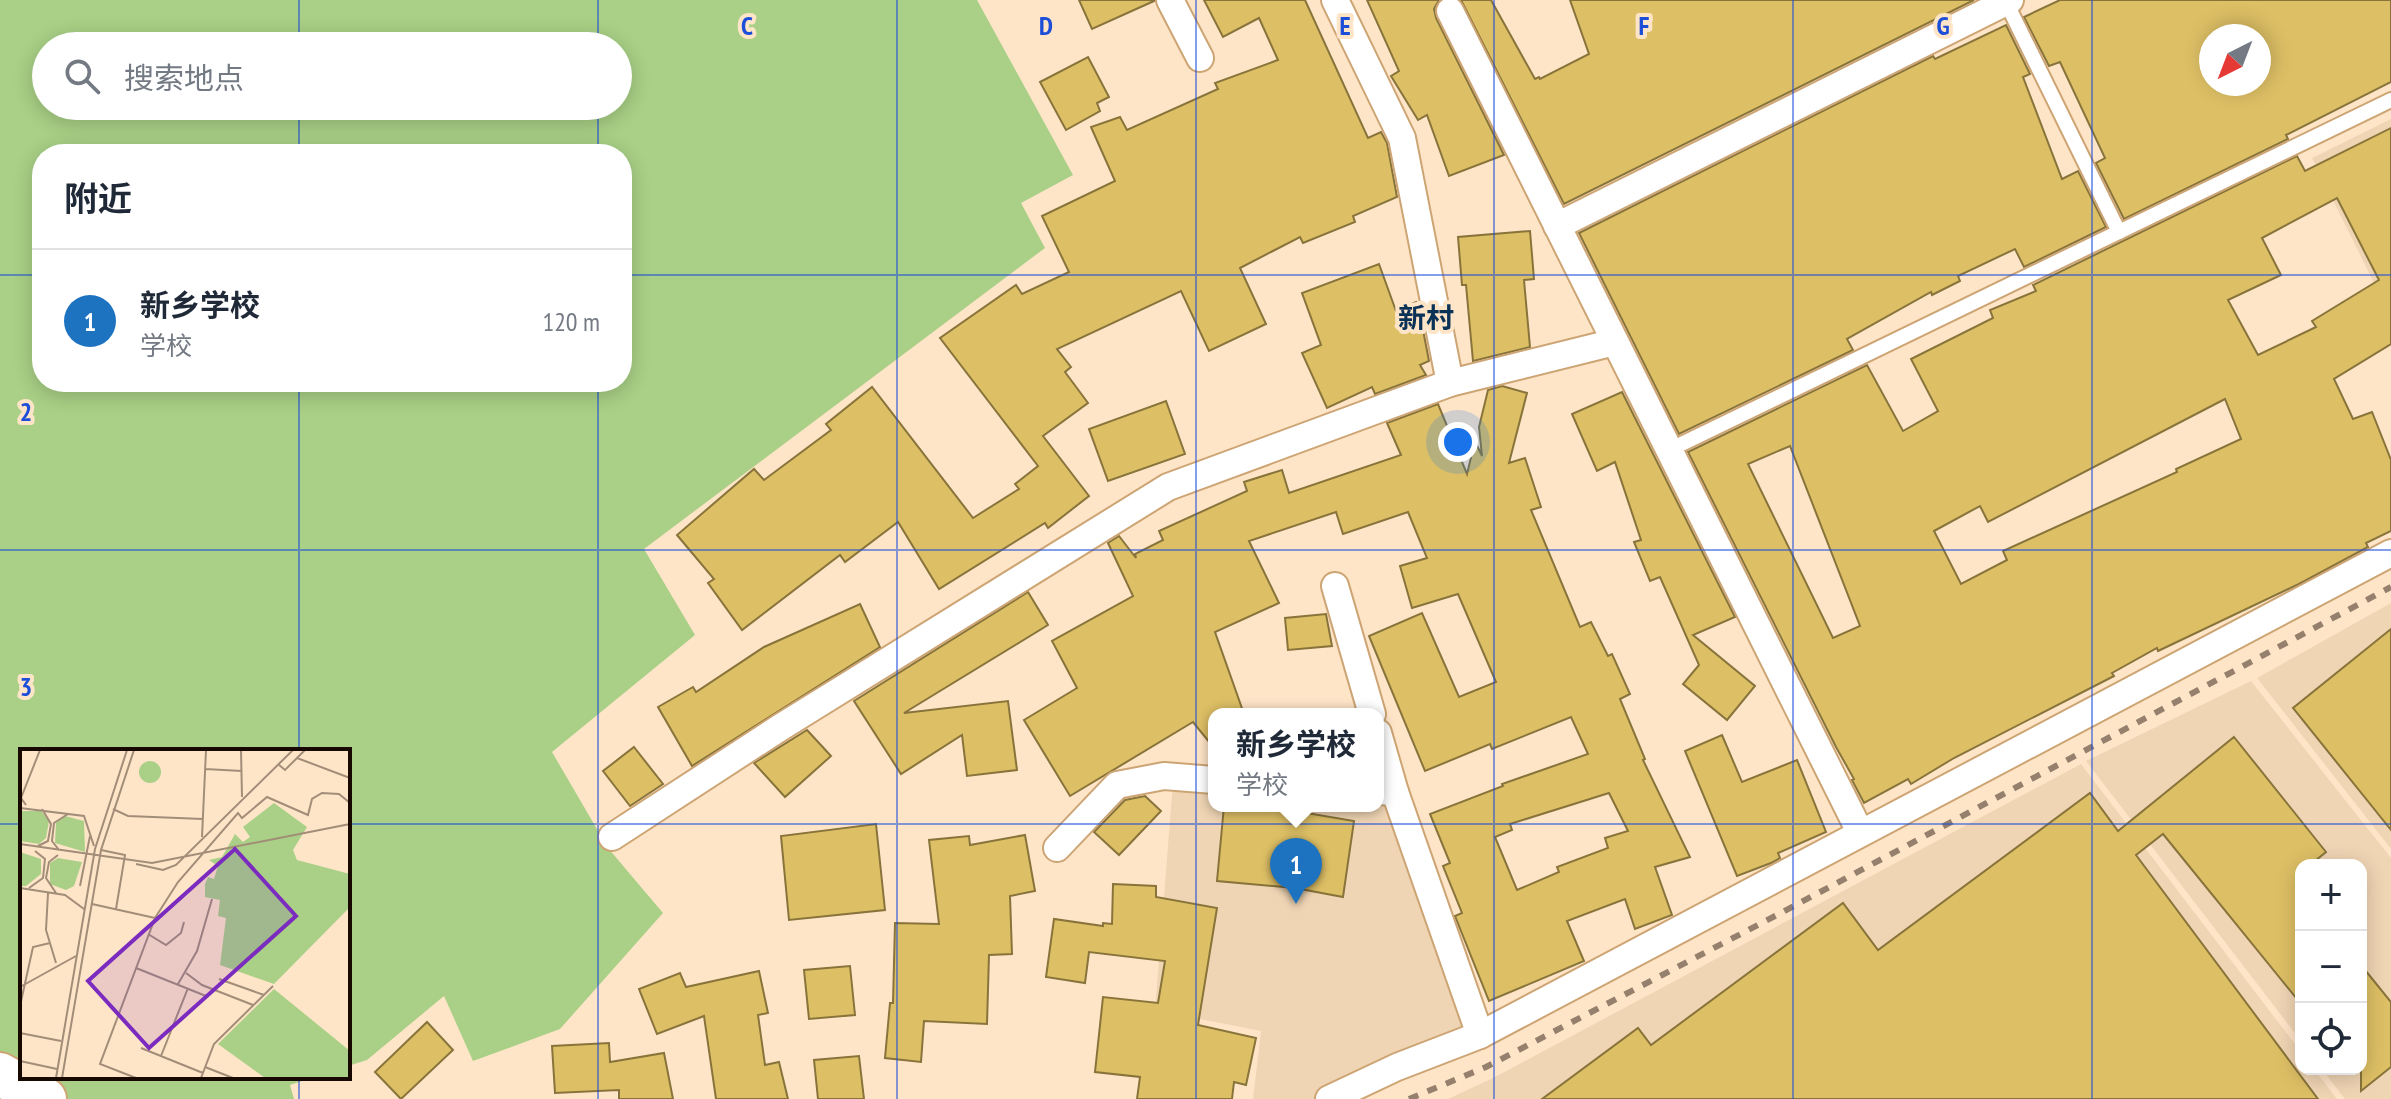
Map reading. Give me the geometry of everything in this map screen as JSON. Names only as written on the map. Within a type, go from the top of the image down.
[{"type":"main road","points":[[0,1074],[45,1099]]},
{"type":"street","points":[[1170,0],[1200,58]]},
{"type":"street","points":[[1335,0],[1402,138],[1450,383]]},
{"type":"street","points":[[1557,226],[2007,1]]},
{"type":"street","points":[[1450,11],[1860,832]]},
{"type":"street","points":[[612,837],[781,727],[1168,487],[1450,383],[1615,342]]},
{"type":"street","points":[[1329,1099],[1397,1067],[1480,1035],[2391,553]]},
{"type":"street","points":[[1335,586],[1370,708]]},
{"type":"street","points":[[1057,848],[1117,785],[1164,776],[1208,780]]},
{"type":"street","points":[[1387,791],[1480,1035]]},
{"type":"lane","points":[[2007,1],[2119,232]]},
{"type":"lane","points":[[1669,450],[2391,100]]},
{"type":"shaded area","points":[[2391,119],[2391,317],[2312,158]]},
{"type":"shaded area","points":[[2391,603],[2391,849],[2257,678]]},
{"type":"shaded area","points":[[2251,681],[2391,858],[2391,1099],[2345,1099],[2327,1075],[2367,1075],[2367,859],[2295,859],[2295,1033],[2086,761]]},
{"type":"shaded area","points":[[2081,764],[2295,1044],[2295,1075],[2319,1075],[2337,1099],[1448,1099],[1493,1078]]},
{"type":"shaded area","points":[[1173,782],[1208,785],[1208,812],[1384,812],[1384,796],[1392,797],[1473,1032],[1317,1099],[1253,1099],[1261,1031],[1155,1010]]},
{"type":"green space","points":[[0,0],[977,0],[1073,175],[1021,203],[1045,248],[644,549],[695,635],[552,752],[608,848],[663,913],[560,1029],[473,1061],[444,996],[367,1060],[350,1065],[350,749],[20,749],[20,1079],[308,1079],[290,1085],[294,1099],[0,1099]]},
{"type":"building","points":[[1079,0],[1154,0],[1154,1],[1092,29]]},
{"type":"building","points":[[1204,0],[1305,0],[1368,138],[1381,132],[1387,143],[1397,197],[1353,216],[1355,222],[1303,243],[1300,237],[1240,268],[1266,324],[1209,351],[1181,291],[1057,349],[1071,367],[1065,372],[1088,403],[1043,436],[1089,496],[1048,528],[1045,523],[939,589],[898,522],[845,562],[840,555],[742,630],[708,583],[714,579],[677,535],[754,469],[764,480],[831,430],[826,424],[872,387],[973,518],[1019,489],[1015,484],[1038,466],[940,338],[1016,285],[1022,294],[1069,272],[1042,216],[1115,181],[1091,127],[1120,117],[1127,130],[1218,89],[1215,83],[1278,60],[1259,18],[1223,37]]},
{"type":"building","points":[[1367,0],[1439,0],[1434,9],[1436,18],[1504,155],[1449,176],[1427,115],[1418,120],[1391,76],[1399,71]]},
{"type":"building","points":[[1461,0],[1491,0],[1535,79],[1540,79],[1589,54],[1570,0],[1974,0],[1564,204]]},
{"type":"building","points":[[2060,0],[2391,0],[2391,82],[2286,135],[2288,139],[2124,219],[2096,163],[2105,158],[2060,62],[2049,66],[2024,17]]},
{"type":"building","points":[[2006,25],[2030,74],[2023,77],[2062,179],[2078,171],[2106,227],[2024,267],[2015,249],[1958,276],[1960,281],[1932,295],[1931,292],[1847,339],[1853,350],[1679,434],[1579,233],[1933,56],[1935,59]]},
{"type":"building","points":[[1088,57],[1109,97],[1097,103],[1100,111],[1066,130],[1040,82]]},
{"type":"building","points":[[2391,128],[2391,344],[2334,379],[2353,419],[2372,412],[2391,460],[2391,531],[2299,584],[2158,651],[2157,648],[2112,673],[2114,676],[1954,758],[1911,784],[1908,779],[1864,803],[1688,452],[1867,365],[1903,431],[1938,411],[1911,359],[1993,318],[1990,310],[2036,291],[2033,285],[2297,156],[2305,171]],"holes":[[[2337,198],[2379,280],[2312,321],[2316,327],[2258,355],[2228,300],[2281,275],[2262,238]],[[2225,399],[2241,439],[2176,469],[2177,472],[2003,551],[2007,560],[1961,584],[1934,531],[1980,506],[1988,522]],[[1790,446],[1860,626],[1833,638],[1748,464]]]},
{"type":"building","points":[[1530,231],[1534,279],[1524,280],[1530,347],[1473,361],[1458,237]]},
{"type":"building","points":[[1379,264],[1396,311],[1416,302],[1419,309],[1429,361],[1420,365],[1426,375],[1375,394],[1372,387],[1327,408],[1302,353],[1321,345],[1302,293]]},
{"type":"building","points":[[1502,386],[1527,393],[1509,463],[1525,458],[1541,507],[1531,510],[1580,627],[1591,622],[1608,656],[1612,654],[1630,694],[1620,699],[1643,760],[1690,857],[1655,867],[1672,915],[1635,929],[1625,899],[1567,921],[1584,961],[1489,1001],[1455,916],[1462,913],[1443,866],[1450,863],[1430,814],[1502,784],[1588,754],[1571,717],[1492,749],[1490,744],[1425,771],[1369,636],[1422,613],[1459,697],[1496,682],[1458,594],[1412,608],[1400,566],[1427,558],[1408,512],[1343,534],[1336,512],[1249,541],[1279,603],[1215,632],[1242,708],[1208,708],[1208,741],[1193,722],[1070,796],[1024,720],[1077,688],[1052,641],[1133,596],[1108,543],[1119,536],[1136,558],[1135,554],[1163,540],[1159,531],[1247,491],[1244,482],[1282,470],[1289,493],[1401,455],[1387,423],[1438,404],[1467,474],[1475,441],[1482,456],[1479,427],[1488,390]],"holes":[[[1609,793],[1628,831],[1605,838],[1608,848],[1557,867],[1559,872],[1517,890],[1495,837],[1512,830],[1510,824]]]},
{"type":"building","points":[[1622,392],[1735,617],[1693,635],[1755,686],[1727,720],[1683,684],[1699,665],[1660,577],[1650,581],[1634,542],[1641,540],[1615,462],[1597,471],[1572,414]]},
{"type":"building","points":[[1166,401],[1185,454],[1108,481],[1089,429]]},
{"type":"building","points":[[1028,592],[1048,625],[904,713],[1008,701],[1017,770],[967,776],[962,735],[901,774],[854,701]]},
{"type":"building","points":[[860,604],[880,647],[692,766],[658,707],[693,687],[696,692],[764,647]]},
{"type":"building","points":[[1326,614],[1332,646],[1288,650],[1285,618]]},
{"type":"building","points":[[2391,629],[2391,830],[2293,708]]},
{"type":"building","points":[[807,730],[831,756],[785,797],[754,763]]},
{"type":"building","points":[[1722,735],[1742,782],[1797,760],[1826,832],[1778,853],[1780,858],[1771,863],[1737,876],[1685,751]]},
{"type":"building","points":[[2234,737],[2326,852],[2317,859],[2295,859],[2295,997],[2163,834],[2136,855],[2295,1068],[2295,1075],[2300,1075],[2318,1099],[1542,1099],[1638,1028],[1651,1045],[1843,903],[1878,950],[2090,793],[2118,831]]},
{"type":"building","points":[[634,747],[663,784],[630,806],[603,771]]},
{"type":"building","points":[[1145,796],[1161,811],[1119,855],[1094,832],[1125,800]]},
{"type":"building","points":[[1223,812],[1301,812],[1354,821],[1343,897],[1295,888],[1217,881]]},
{"type":"building","points":[[876,824],[885,910],[789,920],[781,836]]},
{"type":"building","points":[[1025,835],[1035,891],[1010,896],[1012,954],[989,955],[987,1024],[924,1021],[921,1062],[885,1058],[890,1003],[893,1003],[895,923],[939,924],[929,840],[969,836],[970,845]]},
{"type":"building","points":[[1113,884],[1156,886],[1156,897],[1217,908],[1198,1025],[1256,1038],[1246,1085],[1234,1082],[1232,1099],[1137,1099],[1140,1077],[1095,1072],[1103,997],[1158,1003],[1165,961],[1089,952],[1085,983],[1046,977],[1054,919],[1103,926],[1103,923],[1112,924]]},
{"type":"building","points":[[850,966],[855,1015],[809,1019],[804,970]]},
{"type":"building","points":[[759,971],[768,1013],[758,1015],[765,1065],[779,1062],[788,1099],[716,1099],[704,1016],[657,1034],[639,989],[680,973],[686,987]]},
{"type":"building","points":[[2367,972],[2391,1002],[2391,1067],[2361,1091],[2361,1075],[2367,1075]]},
{"type":"building","points":[[427,1022],[453,1050],[401,1099],[375,1072]]},
{"type":"building","points":[[609,1043],[610,1062],[664,1053],[673,1099],[619,1099],[619,1090],[555,1093],[552,1046]]},
{"type":"building","points":[[859,1056],[864,1099],[818,1099],[814,1060]]},
{"type":"railway","points":[[1409,1099],[1486,1067],[2391,587]]},
{"type":"place","name":"新乡学校","points":[[1296,904]]},
{"type":"district","name":"新村","points":[[1426,318]]}]
